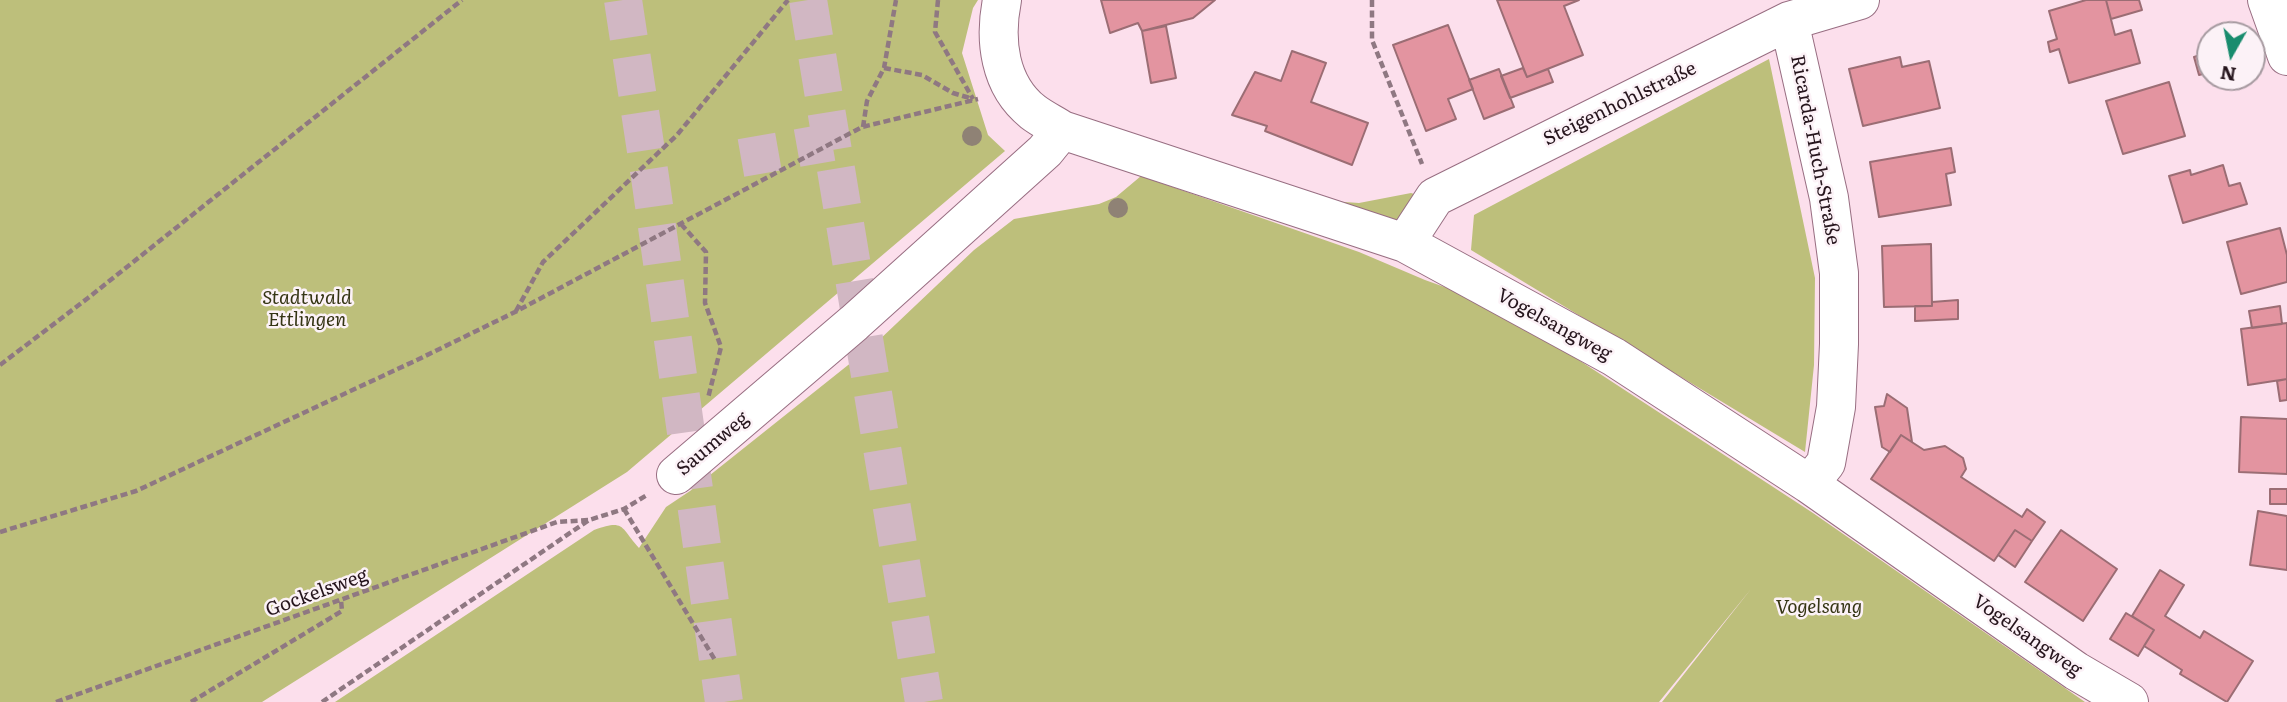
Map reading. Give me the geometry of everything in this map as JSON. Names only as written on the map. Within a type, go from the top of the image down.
[{"type":"street","name":"Vogelsangweg","points":[[1002,0],[997,26],[1000,58],[1013,89],[1032,112],[1062,130],[1405,243],[1614,357],[1809,484],[2076,671],[2129,702]]},
{"type":"street","name":"Steigenhohlstraße","points":[[1405,243],[1435,197],[1789,21],[1860,0]]},
{"type":"street","points":[[2267,0],[2287,56]]},
{"type":"street","name":"Ricarda-Huch-Straße","points":[[1789,21],[1829,198],[1839,272],[1836,407],[1826,463],[1809,484]]},
{"type":"street","name":"Saumweg","points":[[676,475],[854,323],[1045,151],[1062,130]]},
{"type":"path","points":[[0,365],[462,0]]},
{"type":"path","points":[[516,312],[543,262],[677,135],[788,0]]},
{"type":"path","points":[[862,127],[867,101],[884,68],[896,0]]},
{"type":"path","points":[[938,0],[934,32],[974,100]]},
{"type":"path","points":[[1372,0],[1373,40],[1415,146]]},
{"type":"path","points":[[884,68],[922,75],[953,93],[974,100]]},
{"type":"path","points":[[0,532],[136,491],[419,359],[516,312],[862,127],[974,100]]},
{"type":"path","points":[[681,224],[706,252],[705,303],[721,347],[708,399],[698,425],[710,448]]},
{"type":"path","name":"Saumweg","points":[[322,702],[589,520],[624,509],[676,475]]},
{"type":"path","points":[[624,509],[715,660]]},
{"type":"path","name":"Gockelsweg","points":[[56,702],[557,522],[589,520]]},
{"type":"path","points":[[191,702],[342,611],[341,600]]},
{"type":"green space","name":"Stadtwald Ettlingen","points":[[0,0],[978,0],[973,8],[962,53],[988,135],[1005,151],[627,472],[262,702],[0,702]]},
{"type":"green space","points":[[1769,59],[1815,278],[1814,365],[1805,452],[1471,250],[1474,215]]},
{"type":"green space","name":"Vogelsang","points":[[1141,176],[1359,252],[1475,298],[1519,321],[1813,513],[2085,702],[1662,702],[1751,589],[1659,702],[335,702],[594,530],[617,525],[625,530],[639,548],[666,507],[690,491],[877,342],[974,250],[1014,219],[1099,204],[1116,197]]},
{"type":"green space","points":[[1414,194],[1397,222],[1316,200],[1359,203]]},
{"type":"building","points":[[1101,0],[1215,0],[1193,18],[1142,31],[1138,23],[1110,33]]},
{"type":"building","points":[[1497,0],[1579,0],[1564,6],[1583,55],[1527,77]]},
{"type":"building","points":[[2086,0],[2106,0],[2115,35],[2131,30],[2140,63],[2069,83],[2059,49],[2050,52],[2048,42],[2057,39],[2049,11]]},
{"type":"building","points":[[2106,0],[2139,0],[2142,10],[2111,19]]},
{"type":"building","points":[[1448,25],[1473,89],[1448,99],[1456,119],[1426,131],[1393,45]]},
{"type":"building","points":[[1166,26],[1176,78],[1151,83],[1142,31]]},
{"type":"building","points":[[1292,51],[1326,63],[1311,102],[1368,123],[1352,165],[1265,131],[1267,126],[1232,115],[1255,72],[1281,81]]},
{"type":"building","points":[[1900,57],[1902,67],[1929,61],[1940,108],[1863,126],[1849,69]]},
{"type":"building","points":[[1523,68],[1527,77],[1548,69],[1553,82],[1510,98],[1501,76]]},
{"type":"building","points":[[1499,69],[1514,107],[1484,119],[1469,80]]},
{"type":"building","points":[[2169,82],[2185,136],[2123,154],[2106,101]]},
{"type":"building","points":[[1951,148],[1955,172],[1946,174],[1951,205],[1879,217],[1870,162]]},
{"type":"building","points":[[2223,165],[2229,186],[2240,183],[2247,204],[2183,223],[2169,176],[2190,170],[2191,175]]},
{"type":"building","points":[[2280,228],[2287,255],[2287,282],[2241,294],[2227,242]]},
{"type":"building","points":[[1931,244],[1932,306],[1884,307],[1882,246]]},
{"type":"building","points":[[1958,300],[1958,319],[1915,321],[1915,306],[1932,306],[1932,302]]},
{"type":"building","points":[[2280,306],[2282,324],[2252,328],[2249,311]]},
{"type":"building","points":[[2287,323],[2287,379],[2248,385],[2241,329]]},
{"type":"building","points":[[2287,379],[2287,400],[2280,401],[2277,381]]},
{"type":"building","points":[[1887,394],[1907,408],[1912,442],[1901,435],[1890,452],[1882,447],[1875,407],[1884,406]]},
{"type":"building","points":[[2241,417],[2287,419],[2287,474],[2239,472]]},
{"type":"building","points":[[1901,435],[1924,450],[1945,446],[1963,458],[1966,469],[1961,477],[2022,517],[2027,509],[2045,522],[2032,541],[2015,530],[1994,561],[1871,479]]},
{"type":"building","points":[[2270,489],[2287,489],[2287,504],[2270,504]]},
{"type":"building","points":[[2258,511],[2287,516],[2287,570],[2250,565]]},
{"type":"building","points":[[2015,530],[2032,541],[2015,567],[1998,555]]},
{"type":"building","points":[[2061,530],[2117,569],[2083,621],[2025,582]]},
{"type":"building","points":[[2160,570],[2184,585],[2165,616],[2200,638],[2204,631],[2253,661],[2227,702],[2180,674],[2182,670],[2144,646],[2154,630],[2132,616]]},
{"type":"building","points":[[2126,613],[2154,630],[2138,656],[2110,639]]},
{"type":"tunnel","points":[[623,0],[724,702]]},
{"type":"tunnel","points":[[808,0],[924,702]]},
{"type":"tunnel","points":[[741,158],[832,142]]}]
